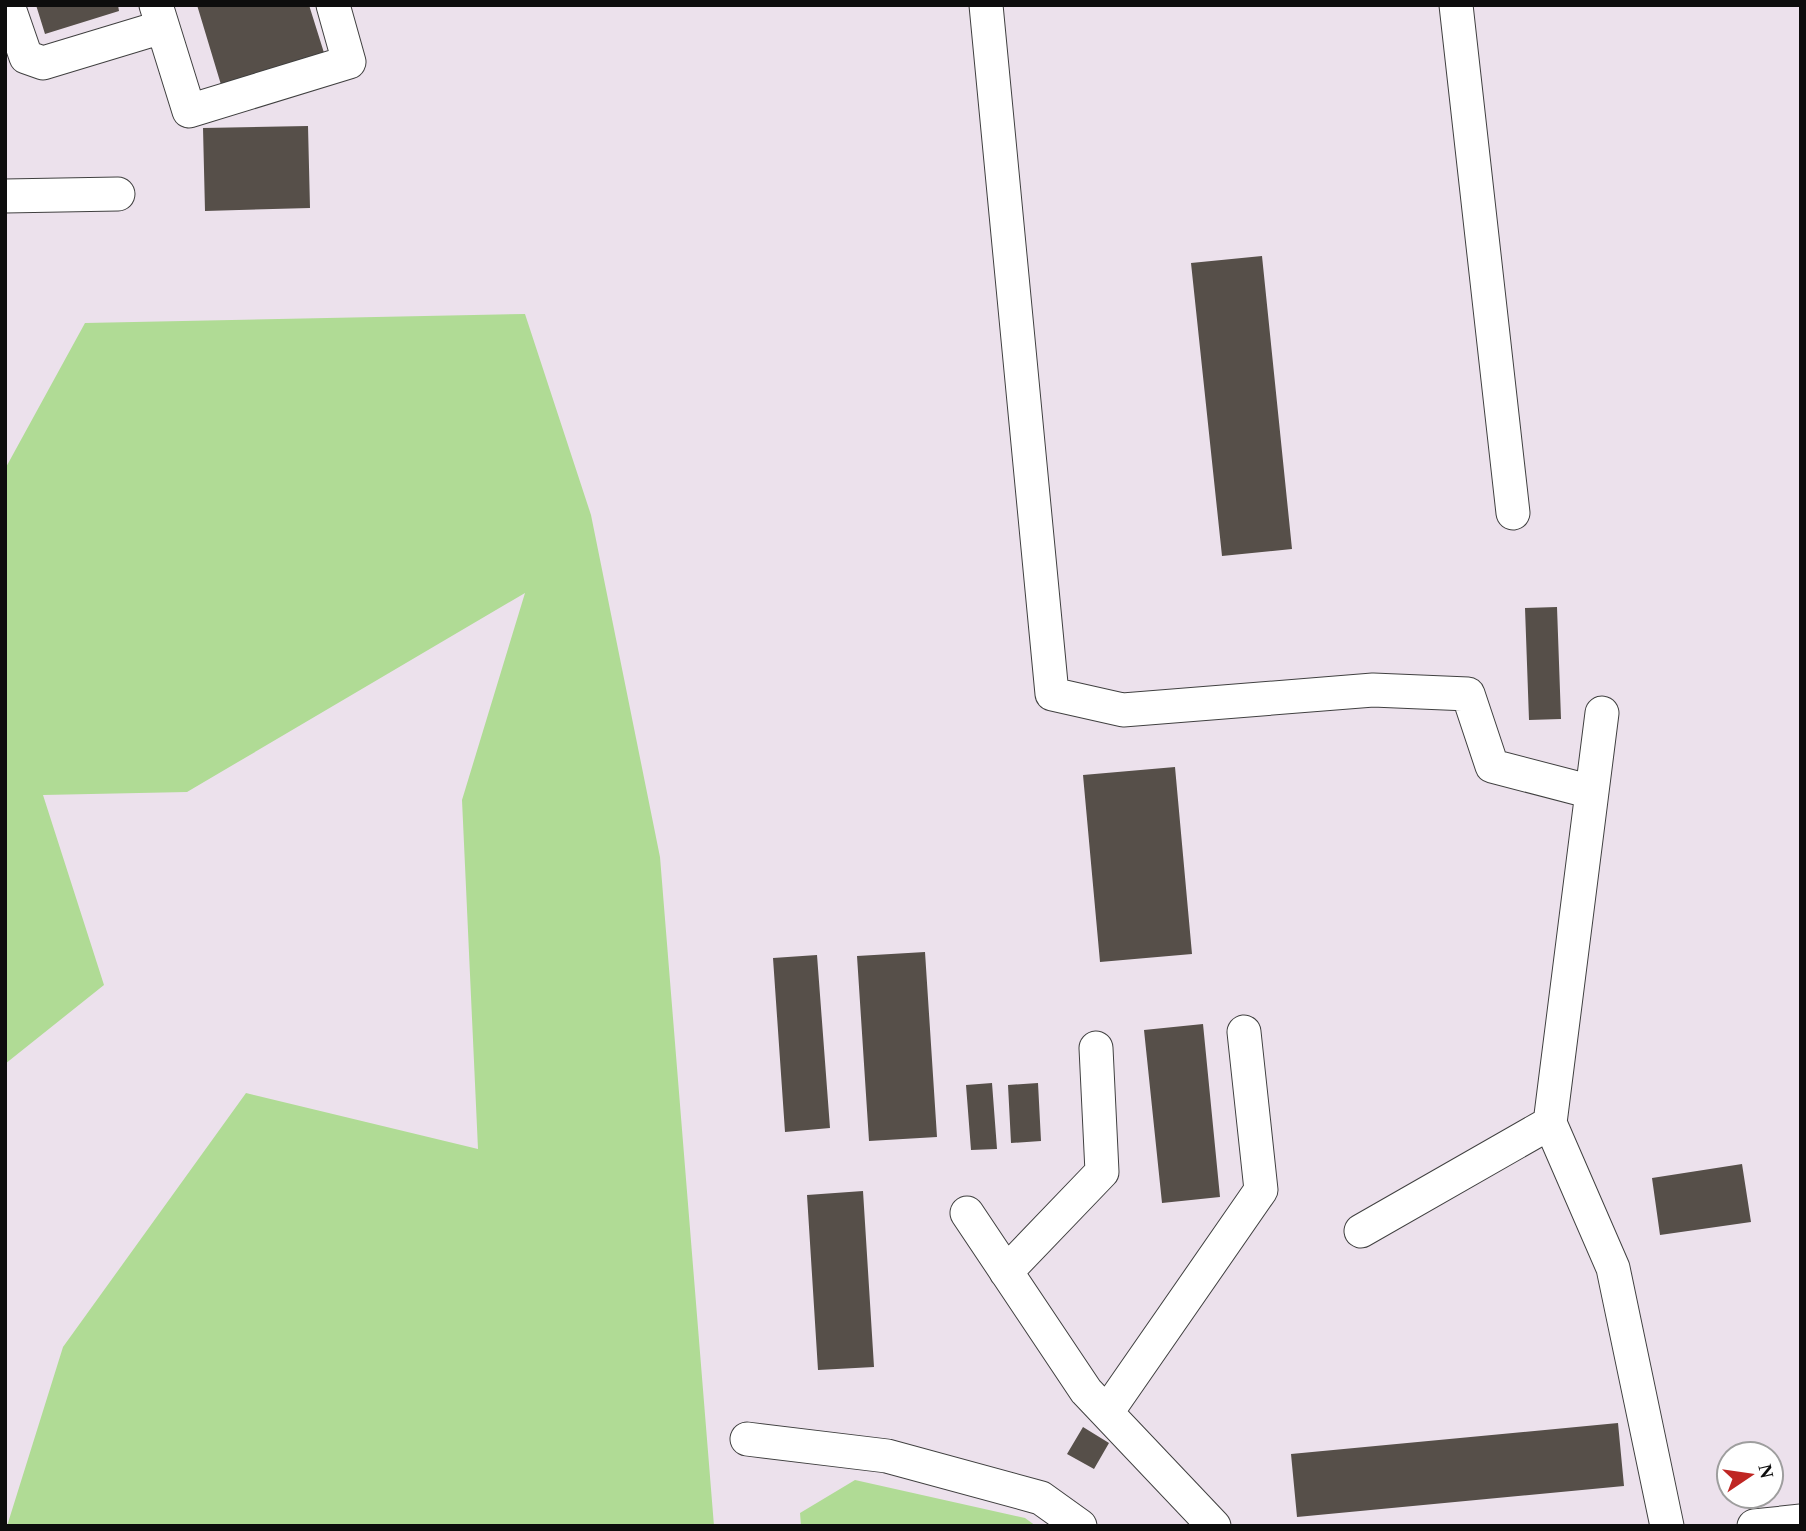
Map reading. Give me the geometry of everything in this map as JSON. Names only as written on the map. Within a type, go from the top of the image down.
[{"type":"lane","points":[[8,5],[26,57],[43,63],[159,16],[190,111],[349,62],[333,5]]},
{"type":"lane","points":[[986,5],[1052,694],[1124,710],[1373,690],[1468,694],[1492,766],[1592,792]]},
{"type":"lane","points":[[1456,5],[1513,513]]},
{"type":"lane","points":[[5,196],[118,194]]},
{"type":"lane","points":[[1602,713],[1550,1123],[1613,1268],[1667,1526]]},
{"type":"lane","points":[[1107,1412],[1261,1190],[1244,1032]]},
{"type":"lane","points":[[1006,1272],[1102,1172],[1096,1048]]},
{"type":"lane","points":[[1361,1231],[1550,1123]]},
{"type":"lane","points":[[967,1213],[1086,1391],[1214,1526]]},
{"type":"lane","points":[[747,1439],[887,1455],[1041,1498],[1080,1526]]},
{"type":"lane","points":[[1754,1526],[1801,1521]]},
{"type":"shaded area","points":[[5,5],[1801,5],[1801,1526],[5,1526]]},
{"type":"green space","points":[[525,314],[591,515],[660,857],[714,1526],[7,1526],[63,1347],[246,1093],[478,1149],[462,800],[525,593],[187,792],[43,795],[104,985],[5,1064],[5,469],[85,323]]},
{"type":"green space","points":[[855,1480],[1025,1518],[1036,1526],[801,1526],[800,1513]]},
{"type":"building","points":[[36,5],[118,5],[119,11],[45,34]]},
{"type":"building","points":[[197,5],[309,5],[325,56],[222,88]]},
{"type":"building","points":[[308,126],[310,208],[205,211],[203,128]]},
{"type":"building","points":[[1262,256],[1292,549],[1222,556],[1191,263]]},
{"type":"building","points":[[1557,607],[1561,719],[1529,720],[1525,608]]},
{"type":"building","points":[[1175,767],[1192,954],[1100,962],[1083,775]]},
{"type":"building","points":[[925,952],[937,1137],[869,1141],[857,956]]},
{"type":"building","points":[[817,955],[830,1128],[785,1132],[773,958]]},
{"type":"building","points":[[1203,1024],[1220,1197],[1162,1203],[1144,1030]]},
{"type":"building","points":[[992,1083],[997,1149],[971,1150],[966,1085]]},
{"type":"building","points":[[1038,1083],[1041,1141],[1011,1143],[1008,1085]]},
{"type":"building","points":[[1742,1164],[1751,1222],[1660,1235],[1652,1178]]},
{"type":"building","points":[[863,1191],[874,1367],[818,1370],[807,1195]]},
{"type":"building","points":[[1618,1423],[1624,1486],[1297,1517],[1291,1454]]},
{"type":"building","points":[[1083,1427],[1109,1443],[1094,1469],[1067,1454]]}]
